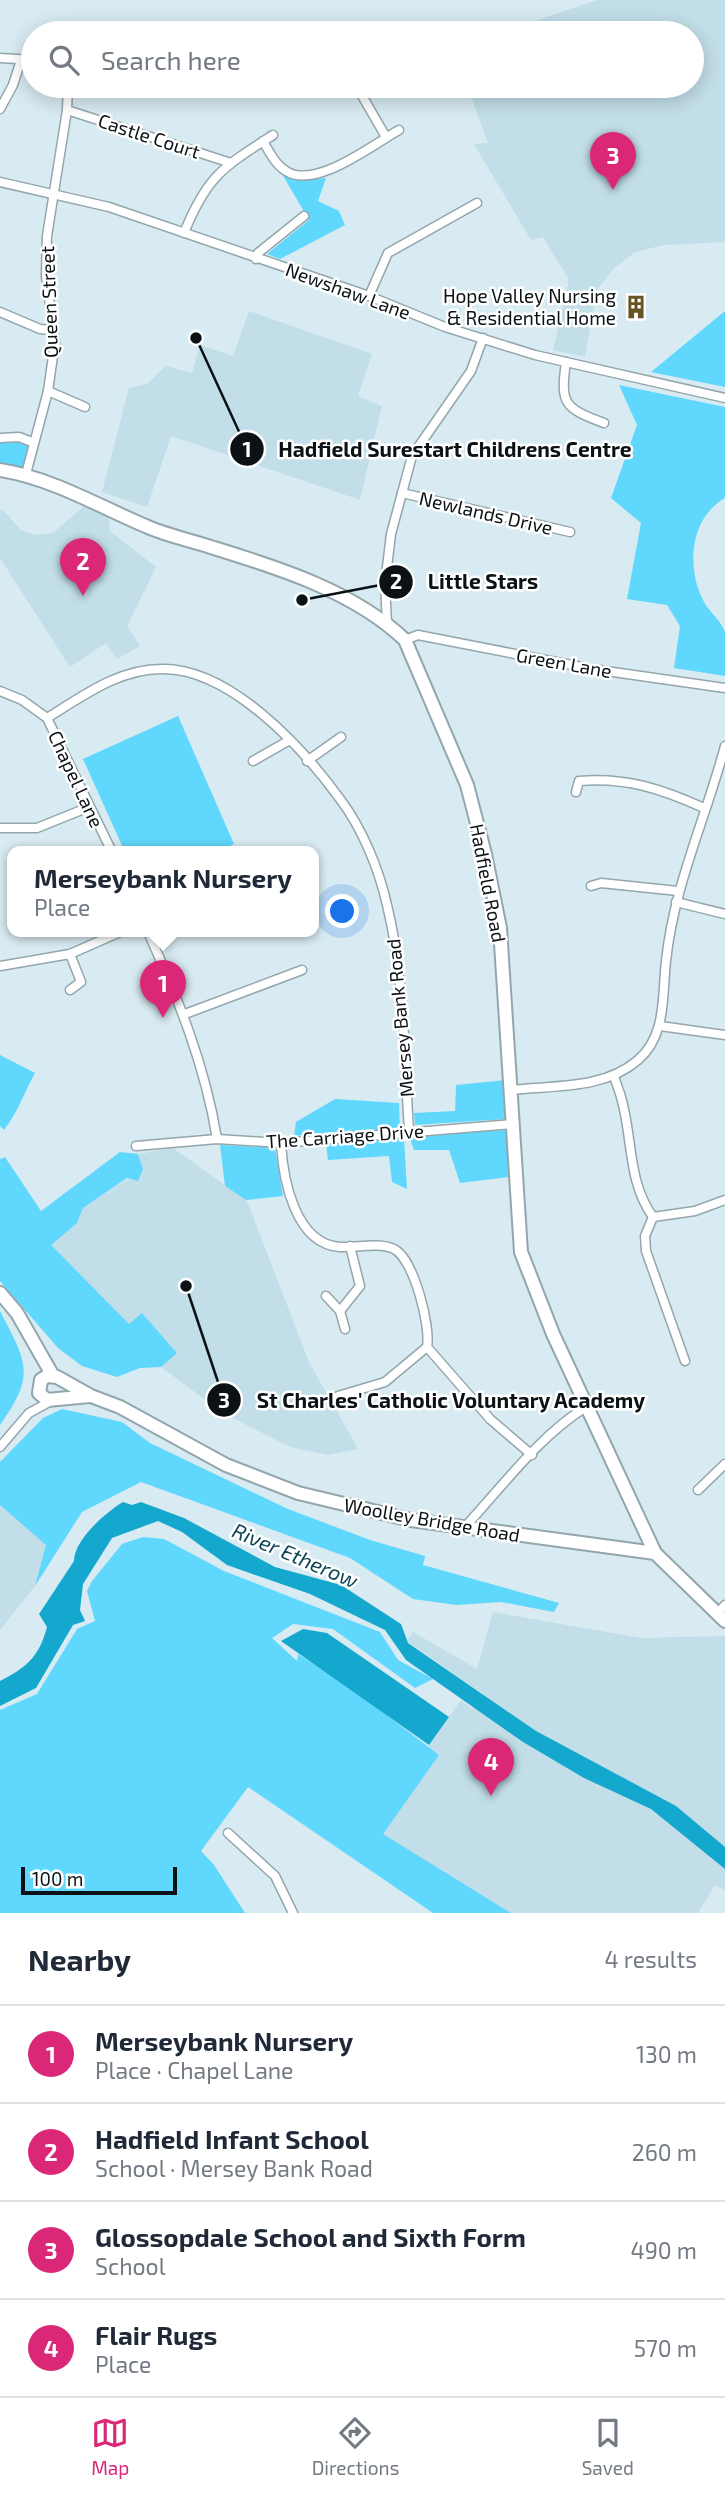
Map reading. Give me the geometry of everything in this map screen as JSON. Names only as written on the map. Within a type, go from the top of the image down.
[{"type":"street","points":[[0,58],[21,60],[0,109]]},
{"type":"street","name":"Queen Street","points":[[26,474],[48,391],[55,342],[51,330],[46,276],[47,236],[68,98]]},
{"type":"street","points":[[363,98],[386,137]]},
{"type":"street","name":"Castle Court","points":[[67,110],[231,163]]},
{"type":"street","points":[[263,142],[283,170],[306,177],[329,170],[399,130]]},
{"type":"street","points":[[184,233],[204,188],[231,163],[273,135]]},
{"type":"street","name":"Newshaw Lane","points":[[0,182],[109,207],[369,296],[445,327],[566,362],[725,398]]},
{"type":"street","points":[[369,296],[388,253],[477,203]]},
{"type":"street","points":[[256,259],[258,253],[304,216]]},
{"type":"street","points":[[1,316],[40,330],[51,330]]},
{"type":"street","name":"Newlands Drive","points":[[387,623],[385,584],[391,534],[412,456],[471,371],[483,338]]},
{"type":"street","points":[[566,362],[563,384],[568,405],[577,413],[604,423]]},
{"type":"street","points":[[48,391],[85,407]]},
{"type":"street","points":[[0,439],[19,438],[33,442]]},
{"type":"street","name":"Hadfield Road","points":[[0,470],[26,474],[79,493],[150,528],[317,584],[387,623],[405,640],[467,785],[500,928],[521,1252],[542,1310],[655,1553]]},
{"type":"street","name":"Newlands Drive","points":[[402,493],[570,532]]},
{"type":"street","name":"Green Lane","points":[[405,640],[418,635],[592,669],[725,688]]},
{"type":"street","name":"Mersey Bank Road","points":[[47,718],[112,679],[138,671],[192,671],[221,684],[254,706],[307,761],[340,799],[361,834],[387,902],[397,951],[409,1131]]},
{"type":"street","name":"Chapel Lane","points":[[0,691],[22,700],[47,718],[109,846]]},
{"type":"street","points":[[307,761],[341,737]]},
{"type":"street","points":[[253,761],[288,741]]},
{"type":"street","points":[[511,1090],[595,1082],[614,1076],[640,1058],[660,1026],[666,960],[678,891],[704,808],[717,779],[725,746]]},
{"type":"street","points":[[576,792],[579,781],[630,781],[661,789],[704,808]]},
{"type":"street","points":[[0,828],[37,828],[89,807]]},
{"type":"street","points":[[590,886],[601,883],[678,891]]},
{"type":"street","points":[[676,902],[725,914]]},
{"type":"street","points":[[0,966],[70,954],[109,937]]},
{"type":"street","points":[[150,937],[185,1014],[207,1080],[217,1139]]},
{"type":"street","points":[[70,954],[82,982],[70,990]]},
{"type":"street","points":[[185,1014],[302,970]]},
{"type":"street","points":[[660,1026],[725,1035]]},
{"type":"street","points":[[614,1076],[621,1097],[635,1173],[643,1201],[653,1217]]},
{"type":"street","name":"The Carriage Drive","points":[[136,1146],[217,1139],[281,1143],[513,1124]]},
{"type":"street","points":[[281,1143],[283,1174],[308,1230],[320,1241],[393,1249],[405,1259],[430,1334],[427,1347],[385,1382],[338,1396]]},
{"type":"street","points":[[653,1217],[695,1211],[725,1200]]},
{"type":"street","points":[[653,1217],[645,1236],[646,1251],[685,1362]]},
{"type":"street","points":[[340,1311],[360,1286],[350,1246]]},
{"type":"street","points":[[0,1293],[17,1313],[32,1340],[48,1381],[63,1390],[55,1399],[29,1413]]},
{"type":"street","points":[[326,1296],[340,1311],[345,1329]]},
{"type":"street","points":[[427,1347],[490,1419],[532,1455]]},
{"type":"street","points":[[48,1381],[42,1396],[55,1399]]},
{"type":"street","points":[[0,1447],[29,1413],[48,1381]]},
{"type":"street","name":"Woolley Bridge Road","points":[[48,1381],[120,1407],[226,1465],[298,1493],[411,1520],[655,1553]]},
{"type":"street","name":"Woolley Bridge Road","points":[[55,1399],[91,1396]]},
{"type":"street","points":[[464,1528],[532,1455],[573,1415],[586,1407]]},
{"type":"street","points":[[698,1490],[725,1464]]},
{"type":"street","points":[[655,1553],[722,1613]]},
{"type":"street","points":[[228,1833],[275,1876],[293,1913]]},
{"type":"shaded area","points":[[597,0],[725,0],[725,242],[664,245],[635,252],[614,268],[596,291],[585,357],[553,350],[569,280],[543,237],[531,240],[474,144],[488,143],[471,98],[704,98],[704,21],[534,21]]},
{"type":"shaded area","points":[[282,174],[298,180],[326,178],[318,201],[339,211],[345,225],[280,259],[267,254],[309,220]]},
{"type":"shaded area","points":[[249,311],[372,354],[358,396],[382,406],[360,500],[171,436],[147,507],[102,492],[129,388],[147,384],[166,366],[192,373],[200,345],[233,356]]},
{"type":"shaded area","points":[[725,311],[725,387],[651,372]]},
{"type":"shaded area","points":[[619,385],[725,407],[725,498],[704,518],[694,544],[693,558],[694,573],[703,600],[725,632],[725,676],[674,668],[680,626],[667,605],[627,599],[641,523],[611,498],[637,425]]},
{"type":"shaded area","points":[[16,440],[29,444],[24,472],[0,467],[0,442]]},
{"type":"shaded area","points":[[86,504],[108,513],[110,531],[156,567],[127,626],[140,646],[117,659],[106,643],[70,667],[0,558],[0,511],[2,509],[21,530],[35,535],[53,533]]},
{"type":"shaded area","points":[[178,716],[234,844],[122,846],[83,759]]},
{"type":"shaded area","points":[[0,1055],[35,1073],[4,1130],[0,1126]]},
{"type":"shaded area","points":[[506,1080],[506,1119],[415,1125],[414,1113],[455,1111],[456,1085]]},
{"type":"shaded area","points":[[335,1099],[399,1103],[400,1128],[294,1136],[296,1122]]},
{"type":"shaded area","points":[[507,1130],[509,1177],[460,1183],[449,1150],[414,1150],[409,1136]]},
{"type":"shaded area","points":[[404,1138],[407,1189],[392,1182],[389,1156],[328,1160],[326,1143]]},
{"type":"shaded area","points":[[220,1145],[275,1148],[283,1196],[246,1200],[225,1186]]},
{"type":"shaded area","points":[[173,1148],[247,1201],[309,1362],[358,1449],[328,1455],[290,1447],[223,1413],[161,1367],[177,1353],[142,1313],[129,1325],[50,1245],[77,1223],[83,1208],[143,1169],[138,1154]]},
{"type":"shaded area","points":[[120,1152],[138,1154],[143,1169],[138,1181],[127,1178],[83,1208],[77,1223],[51,1245],[129,1324],[142,1313],[177,1353],[161,1367],[140,1368],[117,1377],[82,1366],[58,1348],[0,1281],[0,1159],[5,1157],[41,1211]]},
{"type":"shaded area","points":[[0,1311],[16,1344],[24,1369],[19,1393],[0,1425]]},
{"type":"shaded area","points":[[62,1409],[122,1422],[150,1443],[288,1509],[370,1540],[425,1556],[423,1565],[559,1603],[554,1612],[501,1602],[456,1605],[413,1599],[350,1558],[141,1482],[82,1512],[35,1586],[46,1545],[0,1505],[0,1462],[43,1418]]},
{"type":"shaded area","points":[[123,1502],[132,1505],[141,1502],[184,1518],[275,1567],[341,1585],[401,1624],[408,1643],[536,1731],[676,1806],[725,1847],[725,1869],[651,1809],[584,1778],[523,1742],[406,1660],[385,1630],[310,1594],[227,1565],[182,1532],[158,1521],[112,1538],[83,1584],[80,1610],[85,1621],[73,1625],[36,1688],[0,1706],[0,1681],[25,1666],[36,1654],[47,1627],[39,1614],[74,1561],[79,1544],[108,1512]]},
{"type":"shaded area","points":[[0,1505],[47,1545],[35,1586],[0,1630]]},
{"type":"shaded area","points":[[143,1537],[164,1539],[224,1571],[380,1632],[398,1660],[433,1679],[415,1688],[333,1629],[293,1624],[272,1638],[297,1661],[298,1654],[351,1688],[439,1755],[383,1834],[511,1913],[433,1913],[248,1787],[201,1851],[214,1865],[245,1913],[0,1913],[0,1710],[37,1694],[77,1629],[95,1621],[87,1591],[92,1581],[122,1544]]},
{"type":"shaded area","points":[[493,1612],[641,1638],[725,1636],[725,1890],[715,1885],[698,1913],[473,1913],[370,1842],[418,1761],[461,1700],[472,1709],[483,1694],[407,1641],[413,1632],[477,1669]]},
{"type":"shaded area","points":[[303,1629],[327,1633],[449,1717],[429,1745],[281,1641]]},
{"type":"place","name":"Glossopdale School and Sixth Form","points":[[613,190]]},
{"type":"place","name":"Hope Valley Nursing & Residential Home","points":[[636,307]]},
{"type":"place","name":"Hadfield Surestart Childrens Centre","points":[[196,338]]},
{"type":"place","name":"Hadfield Infant School","points":[[83,596]]},
{"type":"place","name":"Little Stars","points":[[302,600]]},
{"type":"place","name":"Merseybank Nursery","points":[[163,1018]]},
{"type":"place","name":"St Charles' Catholic Voluntary Academy","points":[[186,1286]]},
{"type":"place","name":"Flair Rugs","points":[[491,1796]]},
{"type":"water label","name":"River Etherow","points":[[295,1556]]}]
